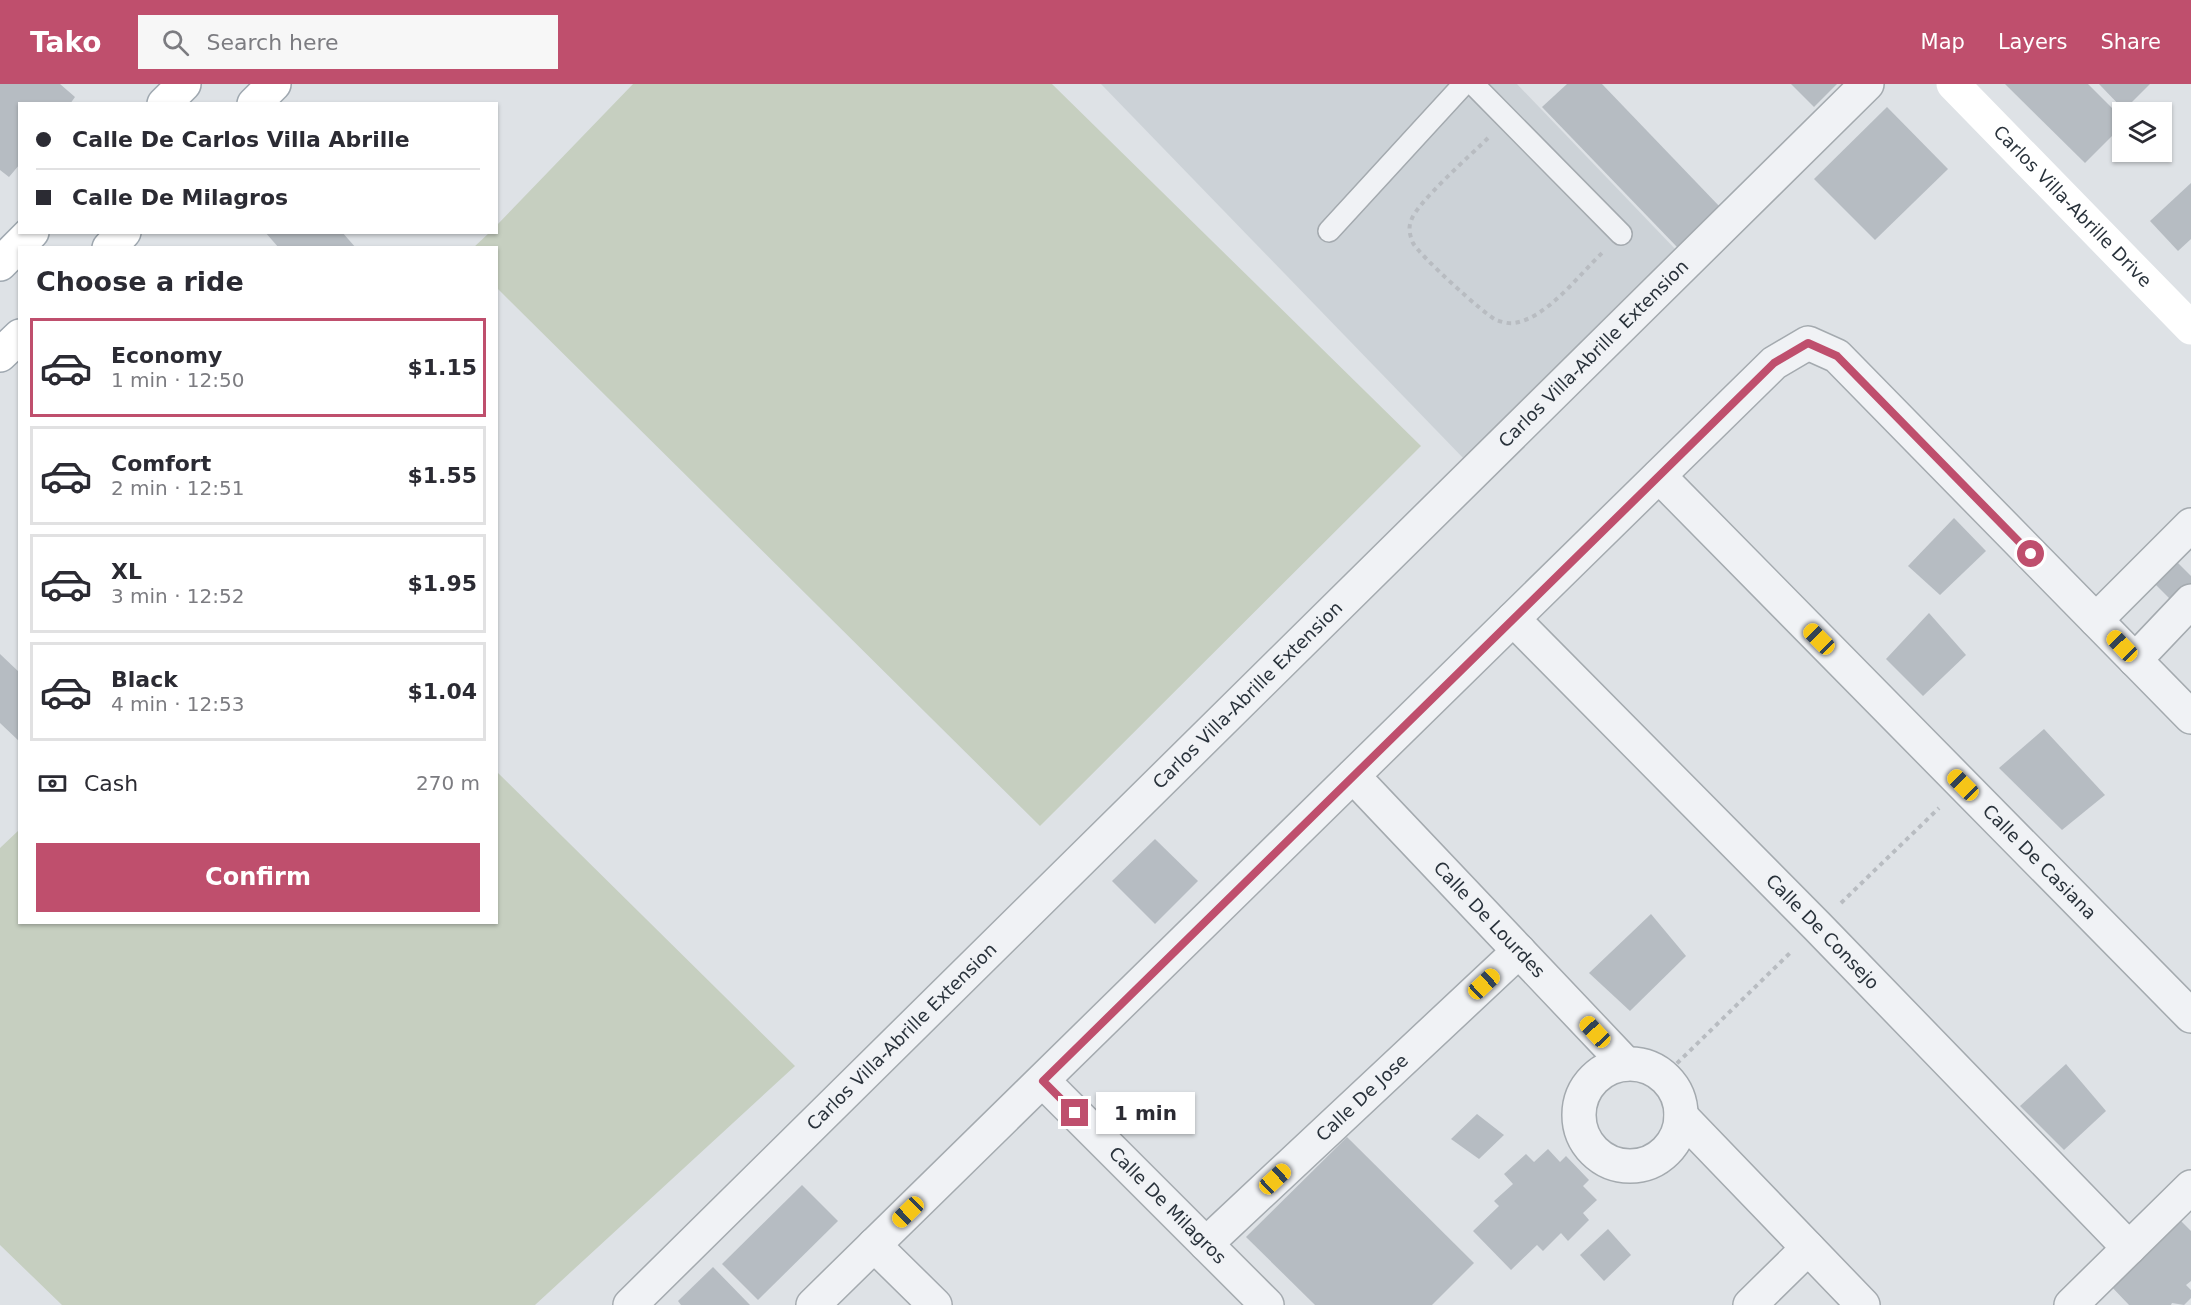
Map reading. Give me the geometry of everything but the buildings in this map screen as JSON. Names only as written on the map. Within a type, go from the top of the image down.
[{"type":"main road","points":[[166,102],[184,84]]},
{"type":"main road","points":[[256,102],[274,84]]},
{"type":"main road","name":"Carlos Villa-Abrille Drive","points":[[1953,84],[2191,328]]},
{"type":"main road","points":[[0,264],[30,234]]},
{"type":"main road","points":[[111,246],[122,234]]},
{"type":"main road","points":[[0,355],[18,338]]},
{"type":"street","name":"Carlos Villa-Abrille Extension","points":[[630,1305],[1867,84]]},
{"type":"street","points":[[813,1305],[1774,363],[1808,343],[1837,356],[2191,717]]},
{"type":"street","name":"Calle De Casiana","points":[[1659,476],[2191,1016]]},
{"type":"street","points":[[2096,620],[2191,525]]},
{"type":"street","points":[[2135,660],[2191,601]]},
{"type":"street","name":"Calle De Consejo","points":[[1513,620],[1825,935],[2129,1248]]},
{"type":"street","name":"Calle De Lourdes","points":[[1353,776],[1626,1064]]},
{"type":"street","name":"Calle De Jose","points":[[1206,1244],[1519,951]]},
{"type":"street","points":[[1626,1064],[1646,1066],[1664,1076],[1673,1087],[1679,1101],[1681,1116],[1679,1131],[1672,1146],[1646,1164],[1631,1167],[1600,1158],[1589,1147],[1581,1133],[1578,1118],[1580,1102],[1587,1088],[1597,1076],[1611,1067],[1626,1064]]},
{"type":"street","name":"Calle De Milagros","points":[[1043,1081],[1267,1305]]},
{"type":"street","points":[[1681,1116],[1863,1305]]},
{"type":"street","points":[[2071,1305],[2191,1187]]},
{"type":"street","points":[[874,1245],[935,1305]]},
{"type":"street","points":[[1750,1305],[1808,1248]]},
{"type":"lane","points":[[1329,231],[1464,84]]},
{"type":"lane","points":[[1473,84],[1622,234]]},
{"type":"path","points":[[1508,119],[1421,204],[1411,219],[1409,231],[1414,244],[1423,256],[1484,311],[1496,319],[1510,323],[1528,320],[1543,311],[1622,234]]},
{"type":"shaded area","points":[[1101,84],[1517,84],[1678,252],[1466,461]]},
{"type":"green space","points":[[633,84],[1052,84],[1421,446],[1040,826],[498,289],[498,246],[475,246],[488,234],[498,234],[498,224]]},
{"type":"green space","points":[[498,773],[795,1066],[535,1305],[62,1305],[0,1245],[0,848],[18,831],[18,924],[498,924]]},
{"type":"route","points":[[1075,1113],[1043,1081],[1774,363],[1791,351],[1808,343],[1837,356],[2031,554]]}]
